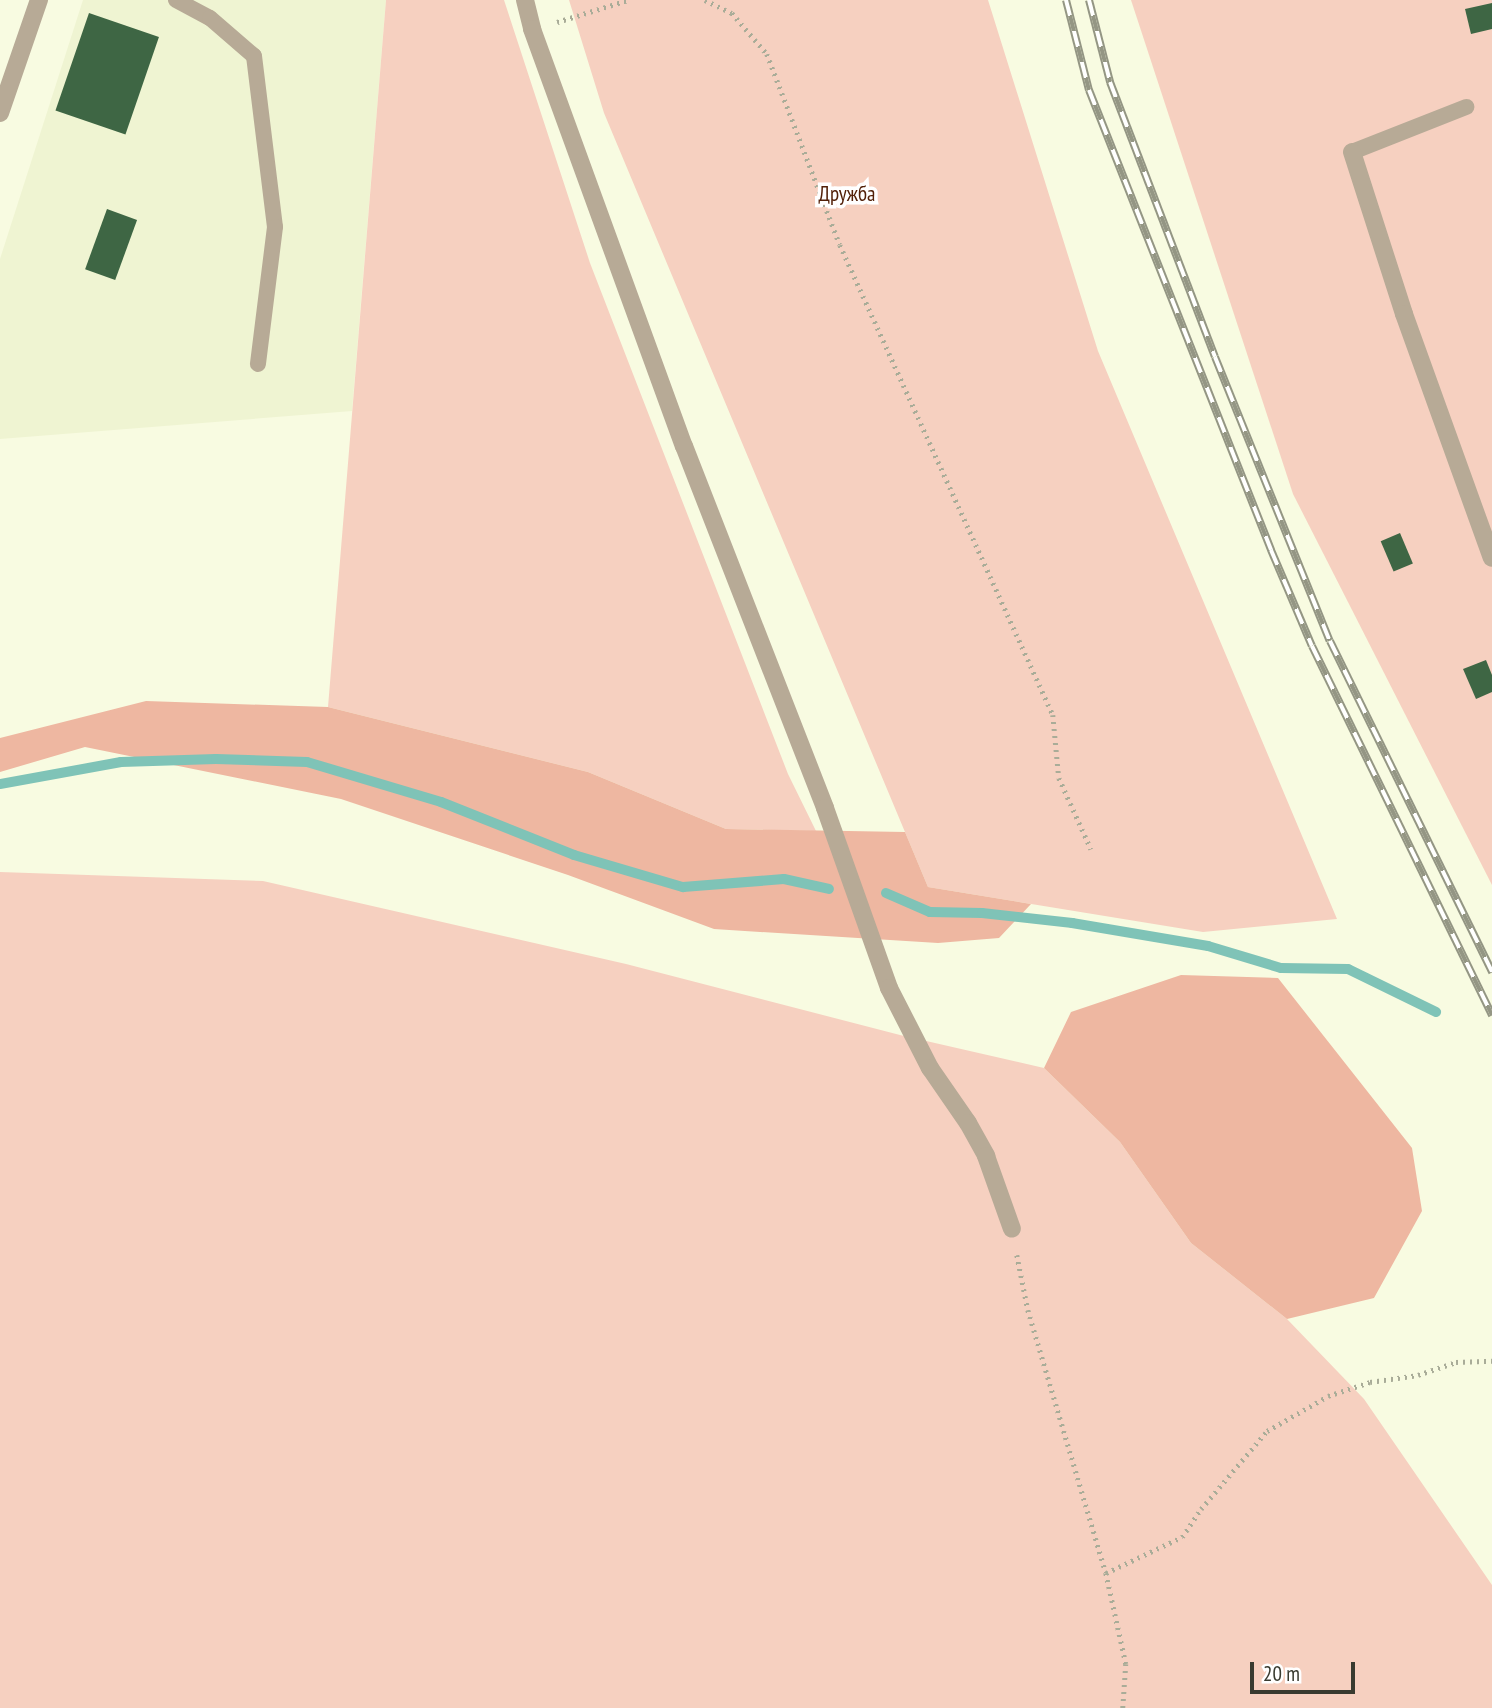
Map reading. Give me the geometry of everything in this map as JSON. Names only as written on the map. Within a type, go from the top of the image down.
[{"type":"street","points":[[0,113],[39,0]]},
{"type":"street","points":[[525,0],[532,29],[684,446],[825,808],[889,988],[930,1068],[968,1123],[985,1156],[1012,1229]]},
{"type":"street","points":[[1352,152],[1404,314],[1492,558]]},
{"type":"lane","points":[[176,0],[210,18],[254,56],[275,227],[258,364]]},
{"type":"lane","points":[[1352,152],[1466,107]]},
{"type":"path","points":[[532,29],[628,0]]},
{"type":"path","points":[[705,0],[732,13],[767,54],[840,245],[1053,715],[1059,778],[1091,849]]},
{"type":"path","points":[[1012,1229],[1028,1310],[1106,1573],[1126,1664],[1123,1708]]},
{"type":"path","points":[[1106,1573],[1182,1537],[1201,1509],[1267,1432],[1328,1396],[1370,1382],[1418,1375],[1456,1362],[1492,1361]]},
{"type":"shaded area","points":[[83,0],[386,0],[352,411],[0,439],[0,259]]},
{"type":"shaded area","points":[[146,701],[328,707],[588,772],[726,829],[905,832],[928,887],[1031,904],[999,938],[938,943],[714,929],[568,875],[341,799],[85,747],[0,772],[0,738]]},
{"type":"shaded area","points":[[1181,975],[1278,978],[1412,1148],[1422,1211],[1374,1298],[1287,1319],[1191,1243],[1120,1142],[1044,1068],[1071,1012]]},
{"type":"green space","points":[[386,0],[504,0],[590,263],[788,774],[816,831],[726,829],[588,772],[328,707]]},
{"type":"green space","name":"Дружба","points":[[569,0],[988,0],[1098,351],[1337,919],[1203,932],[928,887],[604,113]]},
{"type":"green space","points":[[1131,0],[1492,0],[1492,885],[1293,494]]},
{"type":"green space","points":[[0,872],[263,881],[626,964],[900,1035],[1044,1068],[1120,1142],[1191,1243],[1287,1319],[1364,1399],[1492,1585],[1492,1708],[0,1708]]},
{"type":"building","points":[[1492,3],[1492,29],[1471,34],[1465,9]]},
{"type":"building","points":[[89,13],[159,37],[125,134],[55,110]]},
{"type":"building","points":[[107,209],[137,220],[115,280],[85,269]]},
{"type":"building","points":[[1400,533],[1413,563],[1394,572],[1381,541]]},
{"type":"building","points":[[1486,660],[1492,675],[1492,692],[1476,699],[1463,669]]},
{"type":"waterway","points":[[0,784],[121,762],[216,759],[307,762],[441,802],[574,855],[683,887],[784,879],[829,889]]},
{"type":"waterway","points":[[886,893],[930,912],[982,913],[1072,923],[1208,946],[1281,968],[1348,969],[1436,1012]]},
{"type":"railway","points":[[1066,0],[1089,90],[1271,550],[1312,646],[1492,1015]]},
{"type":"railway","points":[[1089,0],[1110,82],[1215,357],[1330,641],[1492,972]]}]
